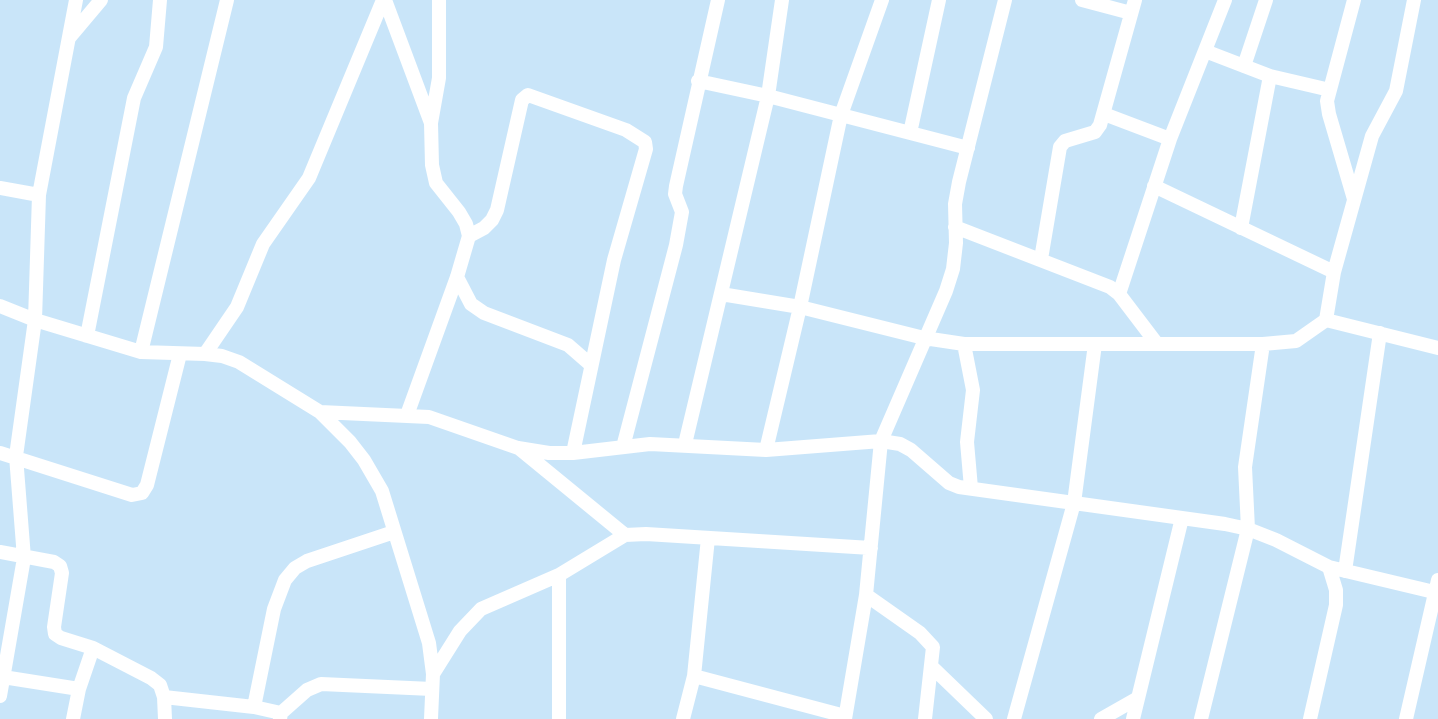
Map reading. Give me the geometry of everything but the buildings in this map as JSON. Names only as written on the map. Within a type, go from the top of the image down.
[{"type":"street","points":[[0,696],[24,558],[16,456],[35,320],[39,195],[66,41],[76,0]]},
{"type":"street","points":[[66,41],[101,0]]},
{"type":"street","points":[[87,336],[134,98],[156,47],[160,0]]},
{"type":"street","points":[[141,352],[227,0]]},
{"type":"street","points":[[384,0],[430,123]]},
{"type":"street","points":[[205,354],[237,307],[263,244],[309,178],[384,0]]},
{"type":"street","points":[[407,414],[457,277],[469,236],[466,224],[459,212],[436,183],[432,165],[430,123],[439,78],[438,0]]},
{"type":"street","points":[[623,447],[676,245],[682,212],[675,194],[676,186],[698,81],[718,0]]},
{"type":"street","points":[[685,444],[768,96],[782,0]]},
{"type":"street","points":[[766,450],[800,307],[841,115],[882,0]]},
{"type":"street","points":[[910,133],[938,0]]},
{"type":"street","points":[[694,676],[845,717],[866,595],[881,441],[946,291],[953,269],[956,226],[955,204],[1006,0]]},
{"type":"street","points":[[1041,259],[1060,147],[1065,141],[1095,132],[1104,114],[1133,7],[1082,0]]},
{"type":"street","points":[[1119,294],[1170,140],[1225,0]]},
{"type":"street","points":[[1244,66],[1266,0]]},
{"type":"street","points":[[1354,0],[1327,101],[1354,200]]},
{"type":"street","points":[[721,294],[800,307],[924,338],[964,344],[1263,344],[1296,341],[1326,320],[1334,272],[1372,136],[1396,92],[1414,0]]},
{"type":"street","points":[[1205,51],[1270,76],[1330,90]]},
{"type":"street","points":[[1241,228],[1270,76]]},
{"type":"street","points":[[698,81],[768,96],[968,148]]},
{"type":"street","points":[[469,236],[484,228],[492,220],[497,210],[522,100],[528,95],[626,130],[645,142],[646,149],[614,260],[573,453]]},
{"type":"street","points":[[1104,114],[1170,140]]},
{"type":"street","points":[[1154,186],[1334,272]]},
{"type":"street","points":[[0,188],[39,195]]},
{"type":"street","points":[[956,226],[1099,281],[1119,294],[1157,344]]},
{"type":"street","points":[[457,277],[471,304],[484,312],[568,345],[591,365]]},
{"type":"street","points":[[0,306],[35,320],[141,352],[222,356],[239,362],[320,412],[364,460],[382,491],[429,643],[433,674],[431,719]]},
{"type":"street","points":[[1326,320],[1438,348]]},
{"type":"street","points":[[1345,571],[1380,333]]},
{"type":"street","points":[[964,344],[973,390],[966,442],[971,488]]},
{"type":"street","points":[[1014,719],[1074,503],[1095,344]]},
{"type":"street","points":[[1201,719],[1248,530],[1245,467],[1263,344]]},
{"type":"street","points":[[0,453],[16,456],[132,495],[142,493],[147,485],[180,354]]},
{"type":"street","points":[[320,412],[407,414],[430,417],[452,423],[518,448],[549,453],[573,453],[650,444],[685,444],[712,448],[766,450],[881,441],[900,444],[911,450],[949,483],[971,488],[1182,518],[1248,530],[1276,540],[1329,567],[1437,589],[1406,719]]},
{"type":"street","points":[[518,448],[625,535]]},
{"type":"street","points":[[1133,719],[1182,518]]},
{"type":"street","points":[[254,707],[274,609],[285,580],[295,568],[307,561],[394,532]]},
{"type":"street","points":[[433,674],[460,630],[481,609],[559,574],[625,535],[871,548]]},
{"type":"street","points":[[683,719],[694,676],[708,538]]},
{"type":"street","points":[[0,552],[24,558],[54,562],[60,566],[62,573],[54,627],[55,634],[61,638],[94,648],[151,678],[160,685],[164,697],[165,719]]},
{"type":"street","points":[[1310,719],[1336,605],[1336,590],[1329,567]]},
{"type":"street","points":[[559,574],[559,719]]},
{"type":"street","points":[[866,595],[928,640],[933,647],[925,719]]},
{"type":"street","points":[[72,719],[79,689],[94,648]]},
{"type":"street","points":[[932,667],[986,719]]},
{"type":"street","points":[[3,671],[79,689]]},
{"type":"street","points":[[164,697],[254,707],[280,716],[307,690],[321,684],[432,689]]},
{"type":"street","points":[[1101,719],[1138,698]]}]
